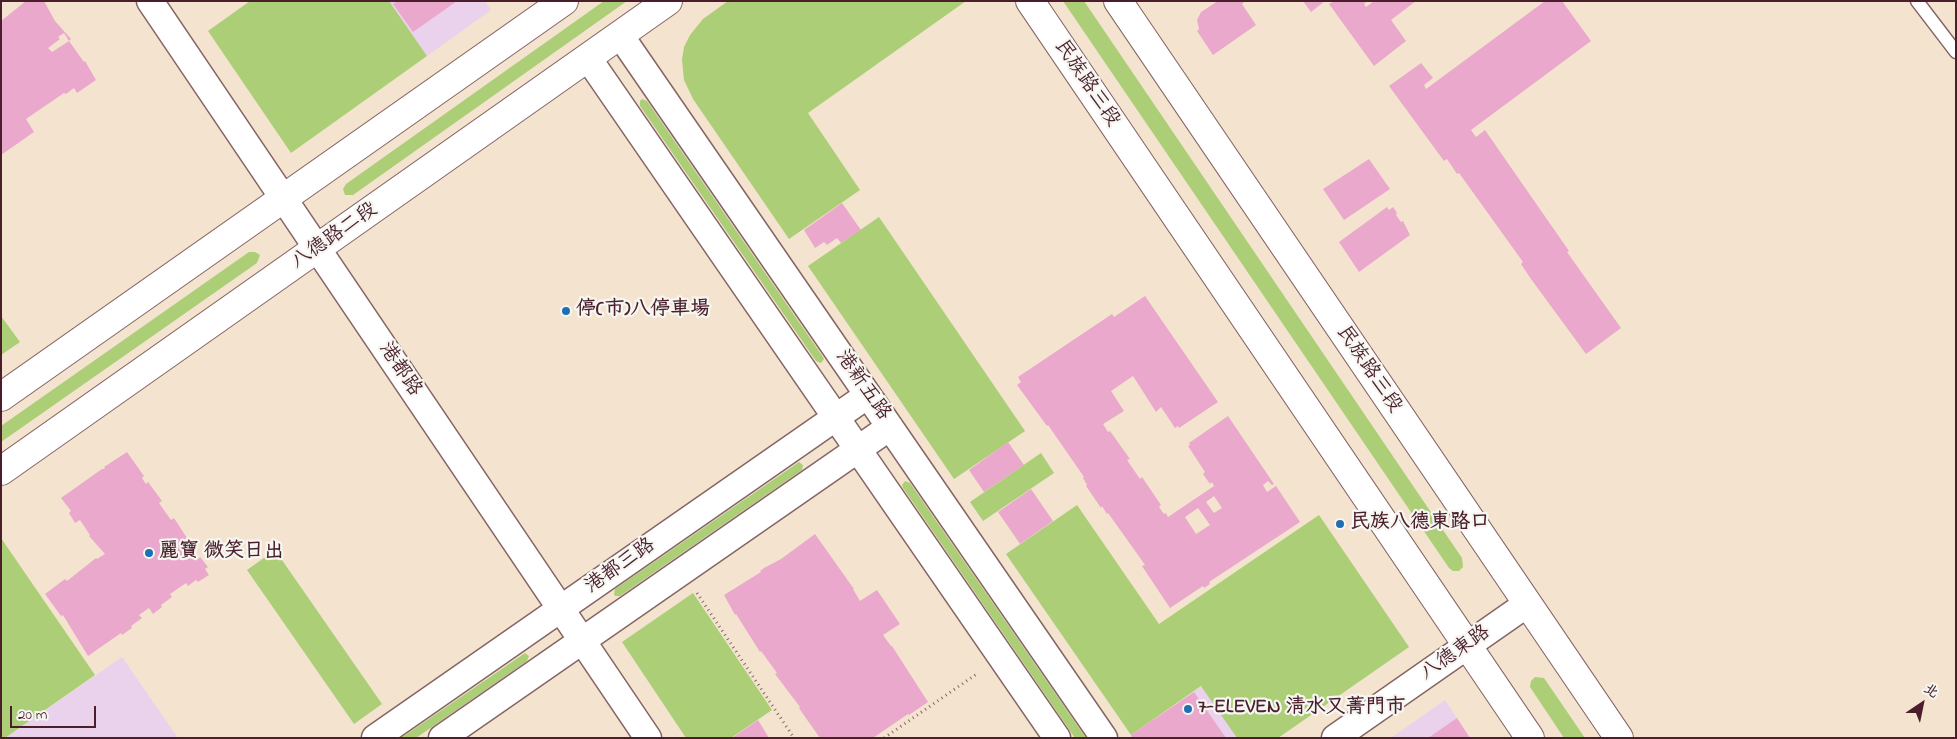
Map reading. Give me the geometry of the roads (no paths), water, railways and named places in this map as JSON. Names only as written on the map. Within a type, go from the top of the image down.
[{"type":"street","name":"港都路","points":[[150,1],[648,738]]},
{"type":"street","points":[[1,397],[564,1]]},
{"type":"street","name":"八德路二段","points":[[1,471],[668,1]]},
{"type":"street","name":"民族路三段","points":[[1030,1],[1530,738]]},
{"type":"street","name":"民族路三段","points":[[1118,1],[1618,738]]},
{"type":"street","name":"港新五路","points":[[620,35],[1104,738]]},
{"type":"street","name":"港新五路","points":[[588,58],[1057,738]]},
{"type":"street","name":"港都三路","points":[[375,738],[868,395]]},
{"type":"street","name":"港都三路","points":[[442,738],[890,427]]},
{"type":"street","name":"八德東路","points":[[1335,738],[1527,604]]},
{"type":"lane","points":[[1917,1],[1956,52]]},
{"type":"place","name":"停(市)八停車場","points":[[566,311]]},
{"type":"place","name":"民族八德東路口","points":[[1340,524]]},
{"type":"place","name":"麗寶 微笑日出","points":[[149,553]]},
{"type":"place","name":"7-ELEVEN 清水又菁門市","points":[[1188,709]]}]
